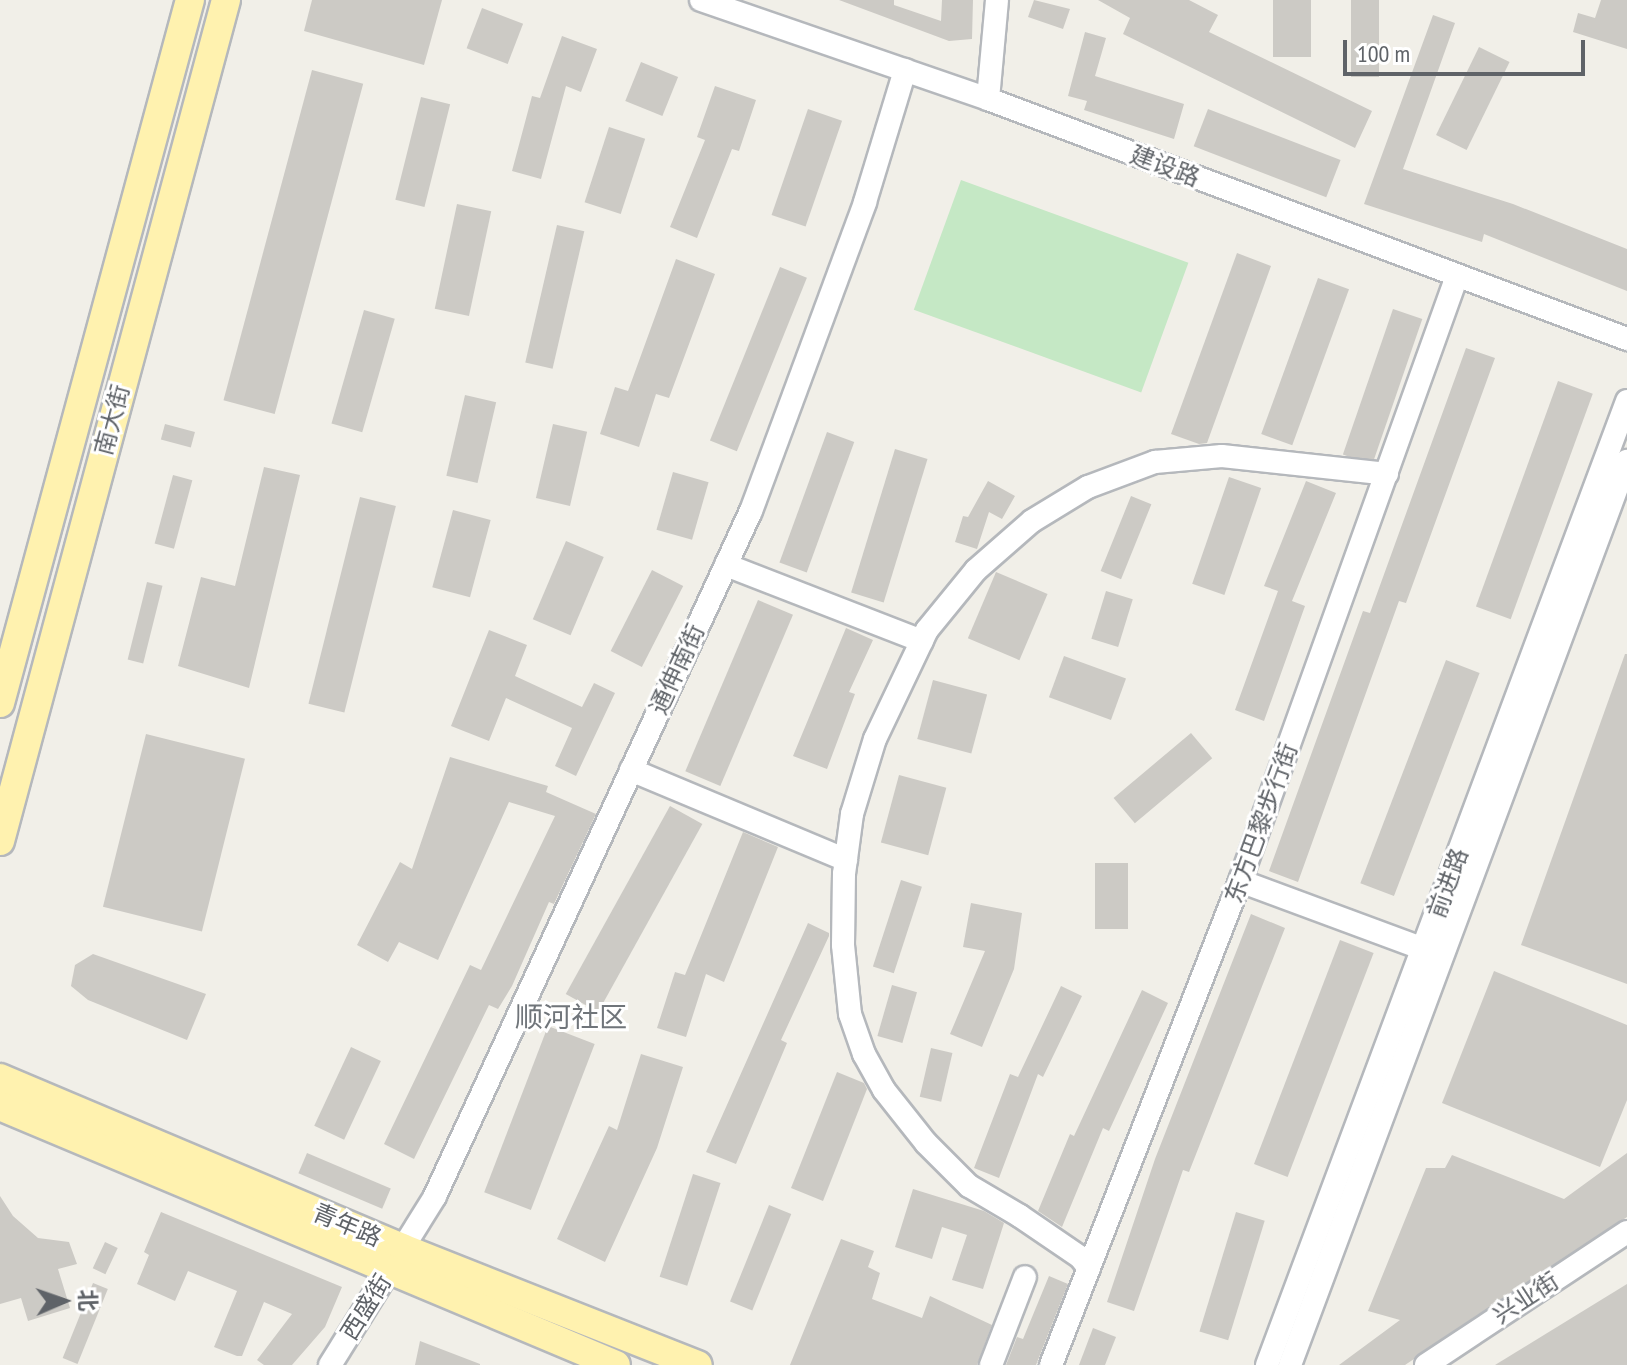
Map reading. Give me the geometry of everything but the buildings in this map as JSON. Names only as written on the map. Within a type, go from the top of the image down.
[{"type":"main road","name":"南大街","points":[[0,703],[190,0]]},
{"type":"main road","name":"南大街","points":[[0,841],[226,0]]},
{"type":"main road","name":"青年路","points":[[0,1078],[396,1259],[603,1362]]},
{"type":"main road","name":"青年路","points":[[0,1106],[396,1259],[698,1365]]},
{"type":"street","name":"建设路","points":[[701,0],[988,99],[1627,339]]},
{"type":"street","points":[[988,99],[997,0]]},
{"type":"street","name":"通伸南街","points":[[396,1259],[435,1196],[751,511],[865,202],[905,70]]},
{"type":"street","name":"东方巴黎步行街","points":[[1051,1365],[1240,881],[1457,276]]},
{"type":"street","name":"前进路","points":[[1267,1365],[1627,401]]},
{"type":"street","points":[[1089,1268],[1020,1216],[969,1186],[926,1143],[884,1090],[864,1054],[850,1014],[843,945],[846,860],[852,814],[875,739],[922,641],[976,570],[1032,521],[1088,487],[1155,462],[1222,456],[1359,468],[1387,474]]},
{"type":"street","name":"前进路","points":[[1290,1365],[1627,461]]},
{"type":"street","points":[[726,565],[922,641]]},
{"type":"street","points":[[631,770],[846,860]]},
{"type":"street","points":[[1240,881],[1424,949]]},
{"type":"street","name":"兴业街","points":[[1426,1365],[1627,1232]]},
{"type":"street","name":"西盛街","points":[[330,1365],[396,1259]]},
{"type":"street","points":[[991,1365],[1025,1277]]},
{"type":"green space","points":[[961,180],[1188,263],[1141,392],[914,310]]},
{"type":"district","name":"顺河社区","points":[[571,1017]]}]
